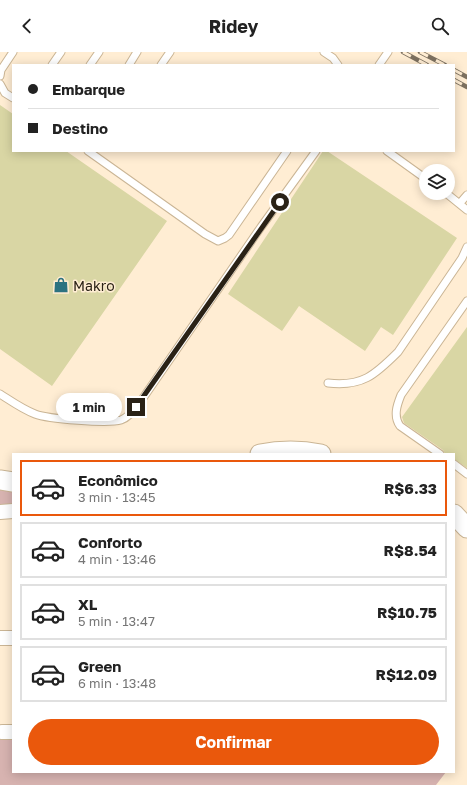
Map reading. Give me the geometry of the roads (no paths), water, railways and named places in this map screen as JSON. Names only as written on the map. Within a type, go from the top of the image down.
[{"type":"main road","points":[[266,453],[293,451],[312,453]]},
{"type":"main road","points":[[0,480],[12,482]]},
{"type":"main road","points":[[455,515],[467,528]]},
{"type":"street","points":[[0,512],[12,511]]},
{"type":"street","points":[[0,638],[12,638]]},
{"type":"lane","points":[[0,76],[1,70],[13,52]]},
{"type":"lane","points":[[53,64],[61,52]]},
{"type":"lane","points":[[91,64],[99,52]]},
{"type":"lane","points":[[130,64],[137,52]]},
{"type":"lane","points":[[162,64],[170,52]]},
{"type":"lane","points":[[324,52],[334,58],[337,64]]},
{"type":"lane","points":[[380,64],[388,52]]},
{"type":"lane","points":[[0,84],[4,92],[12,97]]},
{"type":"lane","points":[[99,154],[205,234],[212,239],[218,240],[225,238],[229,234],[285,152]]},
{"type":"lane","points":[[0,394],[36,415],[88,422],[121,420],[130,414],[315,152]]},
{"type":"lane","points":[[388,152],[419,174]]},
{"type":"lane","points":[[460,204],[467,195]]},
{"type":"lane","points":[[455,200],[467,210]]},
{"type":"lane","points":[[328,383],[342,385],[359,382],[385,365],[398,352],[462,258],[467,247]]},
{"type":"lane","points":[[439,453],[400,426],[396,408],[401,395],[467,301]]},
{"type":"lane","points":[[455,465],[467,474]]},
{"type":"railway","points":[[403,52],[425,64]]},
{"type":"railway","points":[[420,52],[443,64]]},
{"type":"railway","points":[[455,71],[467,77]]},
{"type":"railway","points":[[455,81],[467,87]]},
{"type":"place","name":"Makro","points":[[61,285]]}]
